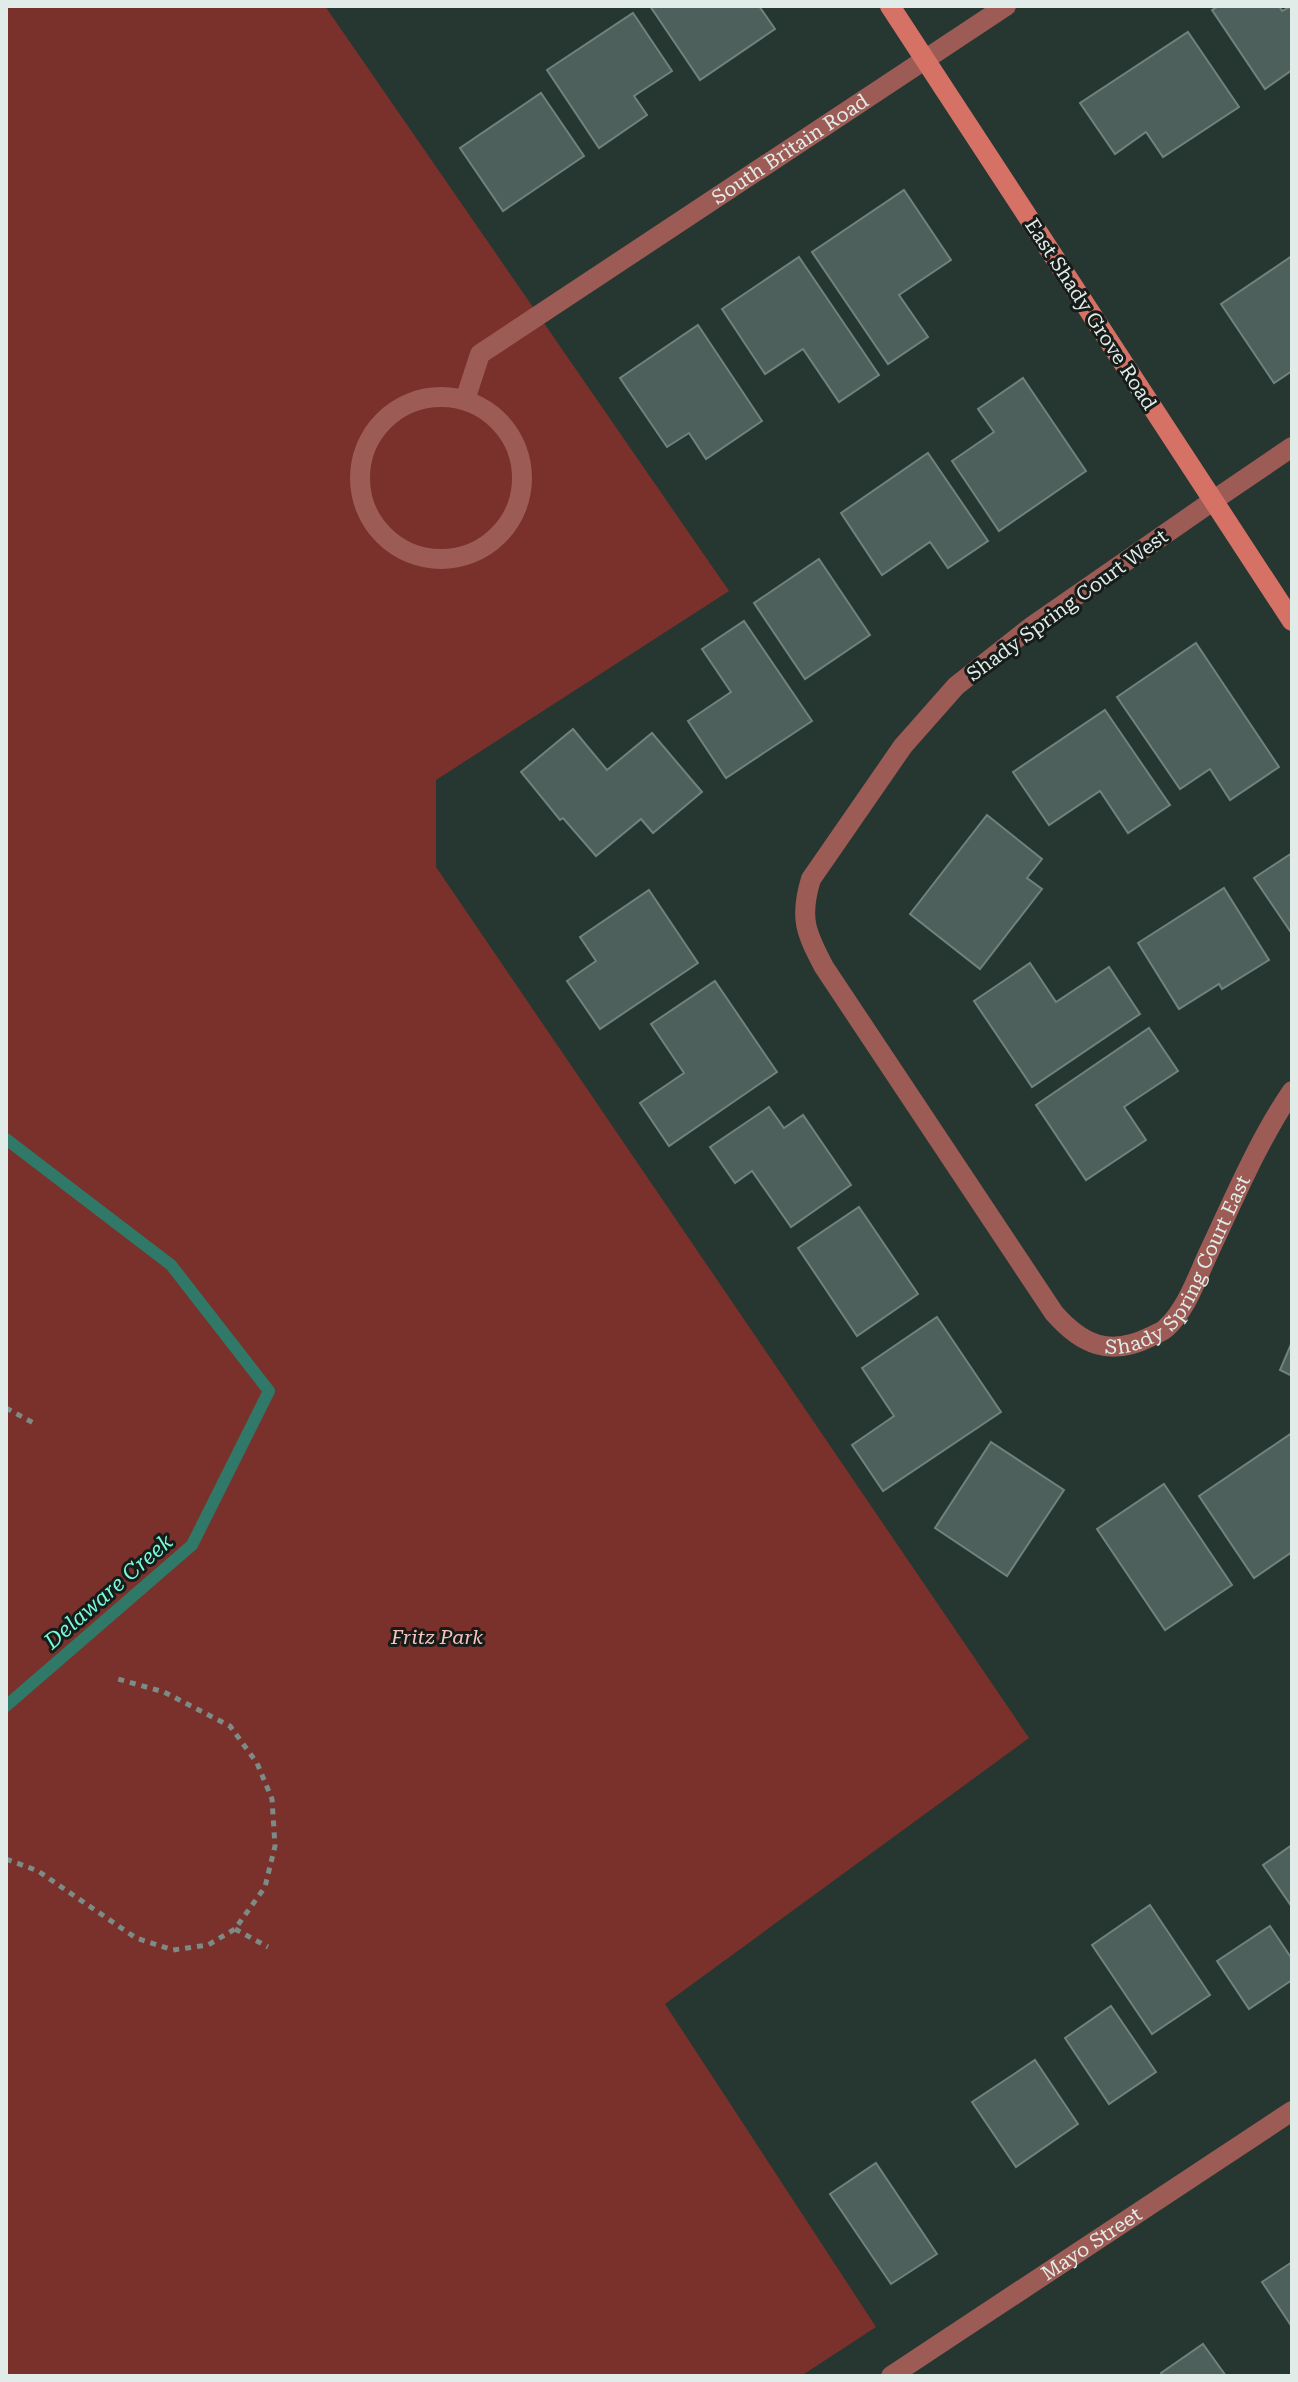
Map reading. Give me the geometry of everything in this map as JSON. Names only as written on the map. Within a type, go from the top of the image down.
[{"type":"main road","name":"East Shady Grove Road","points":[[890,6],[1292,621]]},
{"type":"street","name":"South Britain Road","points":[[465,400],[480,354],[1006,6]]},
{"type":"street","points":[[437,396],[465,400],[490,413],[500,423],[510,434],[521,460],[522,489],[514,516],[496,538],[472,554],[444,560],[416,556],[391,543],[371,522],[361,495],[359,467],[368,440],[385,417],[409,402],[437,396]]},
{"type":"street","name":"Shady Spring Court West","points":[[928,1123],[810,941],[803,920],[811,879],[903,746],[956,686],[1031,627],[1292,447]]},
{"type":"street","name":"Shady Spring Court East","points":[[928,1123],[1054,1313],[1071,1332],[1113,1349],[1135,1344],[1165,1329],[1186,1301],[1271,1122],[1292,1091]]},
{"type":"street","name":"Mayo Street","points":[[891,2376],[1292,2111]]},
{"type":"path","points":[[6,1408],[37,1425]]},
{"type":"path","points":[[6,1859],[38,1871],[136,1938],[173,1950],[208,1945],[235,1929],[265,1887],[275,1846],[272,1799],[257,1763],[230,1726],[164,1692],[118,1679]]},
{"type":"path","points":[[235,1929],[268,1947]]},
{"type":"green space","name":"Fritz Park","points":[[6,6],[325,6],[729,591],[436,780],[436,867],[1029,1738],[665,2004],[876,2327],[801,2376],[6,2376]]},
{"type":"building","points":[[650,6],[759,6],[775,29],[700,80]]},
{"type":"building","points":[[1219,6],[1279,6],[1282,11],[1292,6],[1292,70],[1265,89],[1212,10]]},
{"type":"building","points":[[633,13],[672,71],[634,96],[647,115],[599,148],[547,70]]},
{"type":"building","points":[[1188,32],[1239,107],[1163,157],[1146,132],[1115,154],[1080,103]]},
{"type":"building","points":[[541,93],[584,156],[503,211],[460,148]]},
{"type":"building","points":[[904,190],[951,260],[899,295],[928,337],[888,364],[812,252]]},
{"type":"building","points":[[1292,256],[1292,371],[1274,383],[1221,304]]},
{"type":"building","points":[[799,257],[879,375],[839,402],[803,349],[765,374],[722,309]]},
{"type":"building","points":[[698,325],[762,421],[706,459],[689,433],[667,447],[620,378]]},
{"type":"building","points":[[1023,378],[1086,471],[999,531],[952,461],[994,432],[978,409]]},
{"type":"building","points":[[928,453],[988,541],[948,568],[930,542],[882,575],[841,513]]},
{"type":"building","points":[[819,559],[870,635],[805,679],[754,603]]},
{"type":"building","points":[[744,621],[812,721],[726,778],[688,721],[731,692],[702,649]]},
{"type":"building","points":[[1196,643],[1279,767],[1230,800],[1210,769],[1180,789],[1117,697]]},
{"type":"building","points":[[1105,710],[1170,805],[1128,833],[1100,791],[1049,825],[1013,772]]},
{"type":"building","points":[[573,729],[607,770],[652,733],[702,792],[653,833],[641,819],[596,856],[563,818],[560,820],[521,772]]},
{"type":"building","points":[[987,815],[1042,859],[1027,878],[1042,889],[980,969],[910,914]]},
{"type":"building","points":[[1292,853],[1292,934],[1254,878]]},
{"type":"building","points":[[1224,888],[1269,960],[1222,989],[1219,984],[1179,1009],[1138,943]]},
{"type":"building","points":[[649,890],[698,963],[600,1029],[567,981],[596,961],[580,937]]},
{"type":"building","points":[[1030,963],[1056,1002],[1109,967],[1140,1014],[1032,1087],[974,1001]]},
{"type":"building","points":[[715,981],[777,1072],[669,1146],[640,1103],[684,1073],[651,1024]]},
{"type":"building","points":[[1149,1028],[1178,1071],[1124,1107],[1146,1140],[1086,1180],[1036,1105]]},
{"type":"building","points":[[769,1107],[784,1128],[803,1115],[851,1185],[791,1227],[752,1171],[735,1183],[710,1147]]},
{"type":"building","points":[[859,1207],[918,1294],[857,1336],[798,1248]]},
{"type":"building","points":[[937,1317],[1001,1412],[883,1491],[852,1445],[894,1416],[862,1368]]},
{"type":"building","points":[[1292,1342],[1292,1376],[1280,1370]]},
{"type":"building","points":[[1292,1433],[1292,1552],[1254,1578],[1199,1496]]},
{"type":"building","points":[[991,1442],[1064,1490],[1007,1576],[935,1528]]},
{"type":"building","points":[[1164,1484],[1232,1585],[1165,1630],[1097,1529]]},
{"type":"building","points":[[1292,1845],[1292,1907],[1263,1865]]},
{"type":"building","points":[[1150,1905],[1210,1995],[1152,2034],[1092,1945]]},
{"type":"building","points":[[1270,1926],[1292,1959],[1292,1980],[1249,2009],[1217,1961]]},
{"type":"building","points":[[1111,2006],[1156,2072],[1109,2104],[1065,2038]]},
{"type":"building","points":[[1035,2060],[1078,2124],[1016,2167],[972,2102]]},
{"type":"building","points":[[876,2163],[937,2254],[891,2284],[830,2194]]},
{"type":"building","points":[[1292,2262],[1292,2327],[1262,2282]]},
{"type":"building","points":[[1203,2344],[1226,2376],[1163,2376],[1161,2373]]},
{"type":"waterway","name":"Delaware Creek","points":[[6,1139],[171,1265],[269,1391],[192,1545],[6,1706]]}]
